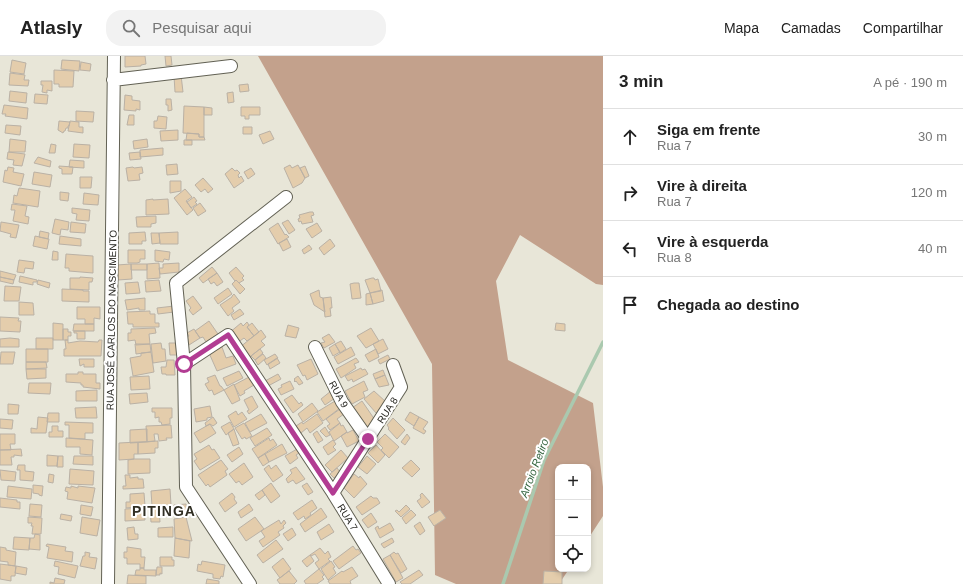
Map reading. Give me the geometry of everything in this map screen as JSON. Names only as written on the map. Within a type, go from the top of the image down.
[{"type":"street","name":"RUA JOSÉ CARLOS DO NASCIMENTO","points":[[108,584],[114,56]]},
{"type":"street","points":[[113,80],[231,66]]},
{"type":"street","points":[[250,584],[186,487],[184,364],[176,283],[286,197]]},
{"type":"street","name":"RUA 7","points":[[184,364],[228,335],[333,493],[389,584]]},
{"type":"street","name":"RUA 9","points":[[315,347],[342,402],[368,439]]},
{"type":"street","name":"RUA 8","points":[[333,493],[401,387],[393,365]]},
{"type":"shaded area","points":[[258,56],[603,56],[603,285],[596,284],[520,235],[496,281],[508,360],[593,403],[603,487],[603,516],[591,534],[591,464],[555,464],[555,572],[567,572],[559,584],[456,584],[435,575],[432,364]]},
{"type":"building","points":[[125,56],[145,56],[146,64],[141,66],[125,67]]},
{"type":"building","points":[[165,56],[171,56],[172,65],[166,66]]},
{"type":"building","points":[[12,60],[26,63],[24,74],[10,72]]},
{"type":"building","points":[[62,60],[80,61],[79,71],[61,69]]},
{"type":"building","points":[[81,62],[91,64],[90,71],[80,70]]},
{"type":"building","points":[[54,70],[74,71],[73,87],[59,87],[59,84],[54,84]]},
{"type":"building","points":[[10,73],[25,75],[24,80],[29,80],[28,86],[9,85]]},
{"type":"building","points":[[181,75],[183,92],[175,92],[174,76]]},
{"type":"building","points":[[41,81],[52,81],[52,91],[47,90],[47,93],[42,92],[43,85],[41,85]]},
{"type":"building","points":[[248,84],[249,91],[240,92],[239,85]]},
{"type":"building","points":[[10,91],[27,93],[26,103],[9,101]]},
{"type":"building","points":[[233,92],[234,102],[228,103],[227,93]]},
{"type":"building","points":[[35,94],[48,95],[47,104],[34,103]]},
{"type":"building","points":[[125,95],[132,96],[132,100],[140,101],[140,110],[124,110]]},
{"type":"building","points":[[166,99],[171,99],[172,110],[168,111]]},
{"type":"building","points":[[4,105],[28,108],[27,119],[5,116],[6,114],[2,114]]},
{"type":"building","points":[[184,106],[204,107],[204,137],[199,137],[199,134],[183,133]]},
{"type":"building","points":[[204,107],[212,108],[212,115],[204,115]]},
{"type":"building","points":[[241,107],[260,107],[260,115],[249,115],[249,119],[245,119],[245,116],[241,116]]},
{"type":"building","points":[[76,111],[94,112],[93,122],[76,121]]},
{"type":"building","points":[[129,115],[134,115],[134,125],[127,125]]},
{"type":"building","points":[[158,116],[167,117],[166,129],[154,128],[154,121],[157,121]]},
{"type":"building","points":[[59,121],[70,122],[68,128],[66,128],[63,133],[58,130]]},
{"type":"building","points":[[70,121],[79,122],[79,127],[83,127],[83,133],[68,131]]},
{"type":"building","points":[[6,125],[21,126],[20,135],[5,133]]},
{"type":"building","points":[[243,127],[252,127],[252,134],[243,134]]},
{"type":"building","points":[[178,130],[178,140],[161,141],[160,131]]},
{"type":"building","points":[[270,131],[274,139],[263,144],[259,135]]},
{"type":"building","points":[[187,133],[199,134],[199,137],[204,137],[205,140],[186,140]]},
{"type":"building","points":[[10,139],[26,141],[25,152],[9,152]]},
{"type":"building","points":[[147,139],[148,147],[134,149],[133,141]]},
{"type":"building","points":[[184,140],[192,140],[192,145],[184,145]]},
{"type":"building","points":[[51,144],[56,145],[55,153],[49,153]]},
{"type":"building","points":[[74,144],[90,145],[89,158],[73,157]]},
{"type":"building","points":[[163,148],[163,155],[140,157],[140,150]]},
{"type":"building","points":[[8,152],[25,154],[22,166],[13,165],[14,160],[7,159]]},
{"type":"building","points":[[140,152],[141,159],[130,160],[129,153]]},
{"type":"building","points":[[38,157],[51,161],[50,167],[34,163]]},
{"type":"building","points":[[70,160],[84,161],[84,168],[69,167]]},
{"type":"building","points":[[177,164],[178,174],[167,175],[166,165]]},
{"type":"building","points":[[290,165],[292,168],[298,165],[305,178],[302,183],[293,188],[284,168]]},
{"type":"building","points":[[59,166],[73,167],[72,174],[62,174],[62,169],[59,168]]},
{"type":"building","points":[[305,166],[309,176],[305,178],[300,168]]},
{"type":"building","points":[[8,167],[14,168],[13,172],[24,174],[21,186],[3,182],[5,170],[7,171]]},
{"type":"building","points":[[142,167],[143,173],[139,174],[140,180],[128,181],[126,168]]},
{"type":"building","points":[[232,168],[240,173],[238,175],[239,178],[241,176],[244,181],[234,188],[225,174]]},
{"type":"building","points":[[251,168],[255,174],[248,179],[244,172]]},
{"type":"building","points":[[34,172],[52,175],[50,187],[32,184]]},
{"type":"building","points":[[80,177],[92,177],[91,188],[80,188]]},
{"type":"building","points":[[203,178],[213,189],[208,193],[205,189],[201,192],[195,185]]},
{"type":"building","points":[[170,181],[181,181],[181,191],[170,193]]},
{"type":"building","points":[[19,188],[40,191],[38,207],[13,203],[14,195],[17,196]]},
{"type":"building","points":[[185,189],[192,197],[186,201],[193,210],[187,215],[174,198]]},
{"type":"building","points":[[60,192],[69,193],[68,201],[60,200]]},
{"type":"building","points":[[84,193],[99,195],[98,205],[83,204]]},
{"type":"building","points":[[194,197],[197,204],[191,208],[187,202]]},
{"type":"building","points":[[168,199],[169,214],[146,215],[146,200]]},
{"type":"building","points":[[200,203],[206,211],[198,216],[193,208]]},
{"type":"building","points":[[12,204],[27,206],[25,216],[29,217],[28,224],[13,221],[15,210],[11,210]]},
{"type":"building","points":[[72,208],[90,210],[89,221],[76,220],[77,214],[72,213]]},
{"type":"building","points":[[313,212],[314,215],[311,216],[313,222],[302,224],[301,221],[299,222],[299,215]]},
{"type":"building","points":[[156,216],[156,223],[151,224],[151,227],[137,227],[136,217]]},
{"type":"building","points":[[55,219],[69,222],[68,230],[61,229],[60,235],[52,233]]},
{"type":"building","points":[[288,220],[295,230],[289,234],[282,223]]},
{"type":"building","points":[[1,222],[19,225],[16,238],[10,237],[11,234],[0,231]]},
{"type":"building","points":[[71,222],[86,224],[85,233],[70,232]]},
{"type":"building","points":[[278,223],[285,235],[286,234],[289,237],[278,244],[269,229]]},
{"type":"building","points":[[317,223],[322,231],[312,238],[306,229]]},
{"type":"building","points":[[40,231],[49,233],[48,239],[39,237]]},
{"type":"building","points":[[145,232],[146,241],[142,241],[142,244],[129,244],[129,233]]},
{"type":"building","points":[[178,232],[178,244],[160,244],[159,233]]},
{"type":"building","points":[[151,233],[159,233],[160,243],[152,244]]},
{"type":"building","points":[[35,236],[49,239],[47,249],[33,246]]},
{"type":"building","points":[[60,236],[81,239],[81,246],[59,244]]},
{"type":"building","points":[[287,239],[291,247],[283,251],[279,243]]},
{"type":"building","points":[[330,239],[335,246],[324,255],[319,248]]},
{"type":"building","points":[[309,245],[312,249],[304,254],[302,250]]},
{"type":"building","points":[[128,250],[145,250],[145,259],[140,259],[140,262],[137,263],[128,263]]},
{"type":"building","points":[[155,250],[170,252],[169,260],[164,259],[163,262],[155,261]]},
{"type":"building","points":[[53,251],[58,252],[58,260],[52,260]]},
{"type":"building","points":[[66,254],[93,256],[93,273],[69,271],[69,268],[65,268]]},
{"type":"building","points":[[19,260],[34,262],[33,269],[25,268],[24,273],[17,272]]},
{"type":"building","points":[[159,263],[160,278],[147,279],[147,264]]},
{"type":"building","points":[[179,263],[179,272],[160,274],[159,268],[163,268],[163,264]]},
{"type":"building","points":[[131,264],[147,264],[147,270],[131,270]]},
{"type":"building","points":[[131,264],[132,279],[118,280],[117,265]]},
{"type":"building","points":[[212,267],[217,273],[203,283],[199,278]]},
{"type":"building","points":[[236,267],[244,276],[242,278],[244,280],[239,283],[236,280],[235,281],[229,273]]},
{"type":"building","points":[[0,271],[16,275],[14,280],[0,277]]},
{"type":"building","points":[[217,273],[223,282],[217,286],[214,282],[211,284],[208,279]]},
{"type":"building","points":[[20,276],[37,280],[37,282],[33,282],[33,285],[19,282]]},
{"type":"building","points":[[0,277],[14,280],[13,284],[0,281]]},
{"type":"building","points":[[70,278],[93,278],[92,282],[89,282],[89,290],[70,289]]},
{"type":"building","points":[[372,278],[375,280],[378,279],[381,291],[370,293],[365,280]]},
{"type":"building","points":[[38,280],[50,283],[49,288],[37,284]]},
{"type":"building","points":[[159,280],[161,291],[146,292],[145,281]]},
{"type":"building","points":[[236,280],[245,289],[240,294],[232,284]]},
{"type":"building","points":[[138,282],[140,293],[126,294],[125,283]]},
{"type":"building","points":[[359,283],[361,298],[352,299],[350,284]]},
{"type":"building","points":[[5,286],[21,287],[19,301],[4,301]]},
{"type":"building","points":[[228,288],[232,294],[218,304],[214,298]]},
{"type":"building","points":[[62,289],[89,291],[89,302],[62,301]]},
{"type":"building","points":[[319,290],[320,297],[323,298],[325,312],[314,305],[310,294]]},
{"type":"building","points":[[382,290],[384,301],[373,304],[370,293]]},
{"type":"building","points":[[370,293],[373,304],[366,305],[366,294]]},
{"type":"building","points":[[234,294],[240,302],[232,308],[234,311],[228,316],[220,305]]},
{"type":"building","points":[[193,296],[202,308],[193,315],[189,310],[191,308],[186,301]]},
{"type":"building","points":[[331,297],[331,316],[325,317],[323,298]]},
{"type":"building","points":[[145,298],[145,310],[139,310],[139,308],[127,310],[125,300]]},
{"type":"building","points":[[19,302],[33,303],[34,315],[19,315]]},
{"type":"building","points":[[174,306],[174,312],[158,314],[157,308]]},
{"type":"building","points":[[77,307],[100,307],[100,319],[94,318],[94,324],[85,324],[85,319],[77,319]]},
{"type":"building","points":[[240,309],[244,314],[234,320],[231,315]]},
{"type":"building","points":[[150,311],[150,314],[155,314],[155,323],[159,323],[159,327],[133,327],[133,324],[128,324],[127,312]]},
{"type":"building","points":[[0,317],[19,318],[18,321],[21,321],[20,332],[0,331]]},
{"type":"building","points":[[209,321],[218,334],[206,342],[203,337],[200,338],[195,331]]},
{"type":"building","points":[[247,322],[249,325],[247,327],[254,336],[247,341],[244,338],[237,343],[229,333],[241,323],[243,326]]},
{"type":"building","points":[[53,323],[63,324],[63,340],[53,340]]},
{"type":"building","points":[[252,323],[259,332],[254,336],[247,327]]},
{"type":"building","points":[[556,323],[565,324],[565,331],[555,330]]},
{"type":"building","points":[[74,324],[94,324],[94,331],[73,331]]},
{"type":"building","points":[[288,325],[299,328],[296,338],[285,336]]},
{"type":"building","points":[[155,328],[156,333],[149,334],[150,344],[136,345],[135,340],[128,341],[128,333],[131,333],[131,329]]},
{"type":"building","points":[[371,328],[379,341],[366,348],[357,336]]},
{"type":"building","points":[[63,329],[68,329],[68,332],[71,332],[71,336],[68,336],[68,340],[63,340]]},
{"type":"building","points":[[194,329],[200,338],[189,345],[187,337],[189,336],[187,333]]},
{"type":"building","points":[[261,330],[266,337],[261,341],[265,345],[247,359],[239,348]]},
{"type":"building","points":[[74,331],[85,331],[85,339],[77,339],[77,333],[74,333]]},
{"type":"building","points":[[329,334],[335,342],[324,348],[321,343],[325,342],[322,338]]},
{"type":"building","points":[[36,338],[53,338],[53,349],[36,349]]},
{"type":"building","points":[[0,339],[19,339],[19,347],[0,347]]},
{"type":"building","points":[[383,339],[388,349],[378,354],[373,344]]},
{"type":"building","points":[[65,340],[68,340],[68,343],[80,341],[98,342],[99,340],[102,340],[101,356],[64,356],[64,349],[66,349]]},
{"type":"building","points":[[341,341],[346,349],[340,353],[335,344]]},
{"type":"building","points":[[161,343],[162,349],[165,349],[166,361],[153,363],[151,344]]},
{"type":"building","points":[[169,343],[178,343],[177,355],[170,355]]},
{"type":"building","points":[[135,344],[150,344],[151,352],[136,354]]},
{"type":"building","points":[[335,344],[340,352],[333,356],[329,348]]},
{"type":"building","points":[[222,347],[226,358],[233,356],[236,364],[217,371],[209,353]]},
{"type":"building","points":[[351,347],[355,355],[338,364],[334,357]]},
{"type":"building","points":[[26,349],[48,349],[48,362],[26,362]]},
{"type":"building","points":[[260,349],[263,353],[255,360],[251,356]]},
{"type":"building","points":[[376,349],[379,357],[369,362],[365,355]]},
{"type":"building","points":[[1,352],[15,352],[13,364],[0,364]]},
{"type":"building","points":[[151,352],[154,372],[133,376],[130,358],[141,356],[141,353]]},
{"type":"building","points":[[263,354],[266,358],[258,365],[255,360]]},
{"type":"building","points":[[275,354],[278,358],[267,365],[264,360]]},
{"type":"building","points":[[388,355],[390,359],[380,364],[378,360]]},
{"type":"building","points":[[277,358],[280,363],[270,369],[268,364]]},
{"type":"building","points":[[356,358],[359,362],[354,364],[356,368],[341,378],[336,369]]},
{"type":"building","points":[[79,359],[94,359],[94,367],[84,367],[84,364],[80,366]]},
{"type":"building","points":[[311,359],[318,374],[307,380],[297,365]]},
{"type":"building","points":[[167,360],[174,360],[175,375],[162,374],[161,367],[166,367]]},
{"type":"building","points":[[26,362],[46,362],[47,368],[26,369]]},
{"type":"building","points":[[361,368],[362,370],[365,369],[368,374],[353,382],[352,379],[348,381],[345,376]]},
{"type":"building","points":[[26,369],[46,369],[46,378],[27,379]]},
{"type":"building","points":[[383,370],[385,375],[375,379],[373,374]]},
{"type":"building","points":[[239,371],[243,378],[227,386],[223,378]]},
{"type":"building","points":[[78,372],[83,372],[83,374],[96,374],[96,383],[100,383],[100,389],[83,387],[81,383],[66,382],[66,374],[78,374]]},
{"type":"building","points":[[278,374],[281,379],[268,386],[265,381]]},
{"type":"building","points":[[215,375],[220,386],[224,390],[214,395],[212,390],[209,391],[205,384],[209,382],[207,378]]},
{"type":"building","points":[[385,375],[389,385],[379,387],[375,379]]},
{"type":"building","points":[[149,376],[150,389],[131,390],[130,377]]},
{"type":"building","points":[[298,376],[303,383],[299,385],[296,381],[294,381],[294,379]]},
{"type":"building","points":[[249,377],[254,385],[244,391],[245,393],[240,396],[234,385]]},
{"type":"building","points":[[290,381],[294,389],[281,395],[278,389],[282,387],[281,385]]},
{"type":"building","points":[[364,381],[368,390],[363,392],[365,397],[352,404],[345,391]]},
{"type":"building","points":[[29,383],[51,383],[50,394],[28,393]]},
{"type":"building","points":[[234,384],[240,400],[232,404],[224,390]]},
{"type":"building","points":[[97,390],[97,401],[76,401],[76,391]]},
{"type":"building","points":[[331,391],[335,398],[325,405],[321,399]]},
{"type":"building","points":[[374,391],[386,402],[376,413],[364,399]]},
{"type":"building","points":[[147,393],[148,402],[130,404],[129,394]]},
{"type":"building","points":[[292,395],[299,404],[301,402],[303,405],[293,413],[284,400]]},
{"type":"building","points":[[252,396],[258,407],[249,414],[247,411],[249,410],[244,400]]},
{"type":"building","points":[[335,401],[340,408],[323,421],[317,412]]},
{"type":"building","points":[[362,401],[375,420],[368,430],[352,408]]},
{"type":"building","points":[[312,403],[318,411],[303,422],[298,414]]},
{"type":"building","points":[[8,404],[19,405],[18,414],[8,414]]},
{"type":"building","points":[[210,406],[212,417],[207,418],[207,420],[196,422],[194,409]]},
{"type":"building","points":[[96,407],[97,418],[76,418],[75,408]]},
{"type":"building","points":[[152,408],[172,408],[172,418],[170,418],[170,424],[162,425],[161,422],[159,422],[159,417],[155,418],[155,412],[152,412]]},
{"type":"building","points":[[340,409],[344,414],[337,419],[340,423],[330,430],[327,426],[330,424],[326,419]]},
{"type":"building","points":[[236,411],[238,415],[242,412],[247,419],[234,427],[228,416]]},
{"type":"building","points":[[410,412],[419,417],[414,426],[405,420]]},
{"type":"building","points":[[48,413],[59,413],[59,422],[47,422]]},
{"type":"building","points":[[261,414],[267,423],[250,432],[245,423]]},
{"type":"building","points":[[317,414],[323,423],[310,433],[307,428],[301,433],[296,426],[302,422],[303,424]]},
{"type":"building","points":[[38,417],[48,418],[46,433],[31,433],[31,428],[37,429]]},
{"type":"building","points":[[213,417],[217,423],[213,426],[210,424],[206,426],[205,423]]},
{"type":"building","points":[[419,417],[428,422],[423,429],[426,431],[424,434],[413,428]]},
{"type":"building","points":[[393,418],[405,430],[397,439],[388,429],[389,428],[387,425]]},
{"type":"building","points":[[0,419],[13,420],[12,429],[0,428]]},
{"type":"building","points":[[65,422],[93,423],[93,433],[85,433],[85,439],[69,438],[69,425],[65,425]]},
{"type":"building","points":[[230,422],[234,429],[226,435],[221,427]]},
{"type":"building","points":[[244,423],[252,436],[242,439],[235,428]]},
{"type":"building","points":[[340,423],[347,432],[334,441],[329,432]]},
{"type":"building","points":[[210,424],[216,433],[200,443],[194,433]]},
{"type":"building","points":[[171,425],[172,438],[166,438],[167,440],[159,441],[158,434],[154,434],[155,441],[147,442],[146,426]]},
{"type":"building","points":[[52,426],[58,426],[58,431],[63,431],[63,437],[49,437],[49,432],[52,432]]},
{"type":"building","points":[[325,427],[330,435],[326,437],[320,431]]},
{"type":"building","points":[[267,428],[272,435],[255,446],[250,438]]},
{"type":"building","points":[[147,429],[147,442],[130,443],[130,430]]},
{"type":"building","points":[[234,429],[239,444],[233,446],[228,433]]},
{"type":"building","points":[[353,430],[359,441],[347,447],[341,436]]},
{"type":"building","points":[[317,431],[323,440],[318,443],[313,434]]},
{"type":"building","points":[[0,434],[15,434],[15,444],[10,444],[11,450],[0,450]]},
{"type":"building","points":[[385,434],[399,447],[389,458],[381,450],[383,448],[377,442]]},
{"type":"building","points":[[407,434],[410,438],[405,445],[401,442]]},
{"type":"building","points":[[66,438],[93,440],[92,455],[80,454],[80,447],[66,447]]},
{"type":"building","points":[[269,438],[270,441],[273,439],[277,445],[258,458],[252,449]]},
{"type":"building","points":[[333,440],[336,444],[333,447],[336,450],[328,455],[323,447]]},
{"type":"building","points":[[158,441],[158,448],[155,448],[155,453],[138,454],[138,442]]},
{"type":"building","points":[[138,442],[138,454],[134,454],[134,459],[119,460],[119,443]]},
{"type":"building","points":[[282,444],[287,453],[269,462],[265,454]]},
{"type":"building","points":[[209,445],[212,450],[214,449],[220,458],[200,470],[194,461],[197,459],[194,454]]},
{"type":"building","points":[[376,445],[385,455],[378,463],[368,453]]},
{"type":"building","points":[[239,447],[243,454],[232,462],[227,455]]},
{"type":"building","points":[[21,449],[22,456],[14,455],[14,457],[11,457],[12,465],[0,465],[0,450]]},
{"type":"building","points":[[297,449],[299,453],[296,455],[298,458],[290,464],[285,456]]},
{"type":"building","points":[[341,450],[348,458],[332,472],[325,465]]},
{"type":"building","points":[[265,454],[269,462],[263,466],[258,458]]},
{"type":"building","points":[[47,455],[58,456],[57,466],[47,466]]},
{"type":"building","points":[[58,456],[63,456],[63,467],[57,467]]},
{"type":"building","points":[[74,456],[93,456],[93,465],[73,464]]},
{"type":"building","points":[[367,456],[376,464],[367,474],[358,467]]},
{"type":"building","points":[[150,459],[150,473],[128,474],[128,460]]},
{"type":"building","points":[[221,460],[228,469],[225,471],[227,475],[210,487],[208,484],[206,486],[198,475]]},
{"type":"building","points":[[411,460],[420,469],[412,477],[402,468]]},
{"type":"building","points":[[244,463],[253,477],[242,485],[239,481],[236,483],[229,474]]},
{"type":"building","points":[[18,465],[25,465],[25,471],[34,472],[33,481],[20,480],[20,470],[17,470]]},
{"type":"building","points":[[269,465],[271,469],[276,465],[283,475],[273,482],[264,469]]},
{"type":"building","points":[[296,467],[305,479],[296,484],[293,480],[288,483],[286,479],[292,473],[290,470]]},
{"type":"building","points":[[337,468],[340,472],[334,478],[330,474]]},
{"type":"building","points":[[70,469],[94,471],[93,485],[69,484]]},
{"type":"building","points":[[0,470],[16,472],[15,481],[1,480]]},
{"type":"building","points":[[49,474],[54,475],[53,483],[48,482]]},
{"type":"building","points":[[354,474],[359,478],[360,476],[367,484],[354,498],[344,488]]},
{"type":"building","points":[[125,475],[130,475],[130,478],[138,477],[138,479],[143,479],[144,488],[123,489],[123,486],[126,486]]},
{"type":"building","points":[[271,483],[280,496],[271,503],[262,490]]},
{"type":"building","points":[[307,483],[313,492],[308,495],[302,486]]},
{"type":"building","points":[[33,485],[43,486],[42,496],[33,493]]},
{"type":"building","points":[[8,486],[32,489],[31,499],[7,497]]},
{"type":"building","points":[[71,486],[78,488],[78,486],[95,488],[92,503],[67,499],[68,492],[65,491],[66,487],[71,488]]},
{"type":"building","points":[[170,489],[171,505],[152,506],[151,491]]},
{"type":"building","points":[[262,490],[265,495],[259,500],[255,495]]},
{"type":"building","points":[[144,493],[145,506],[126,508],[126,502],[130,502],[130,494]]},
{"type":"building","points":[[232,493],[237,503],[225,512],[219,503]]},
{"type":"building","points":[[422,493],[430,502],[422,508],[417,501],[421,498],[420,495]]},
{"type":"building","points":[[371,496],[373,498],[377,498],[380,503],[362,515],[356,507]]},
{"type":"building","points":[[0,498],[17,500],[17,502],[20,502],[20,509],[0,507]]},
{"type":"building","points":[[312,500],[317,508],[305,519],[304,516],[298,520],[293,513]]},
{"type":"building","points":[[30,504],[42,505],[41,517],[29,516]]},
{"type":"building","points":[[186,504],[187,513],[174,514],[174,505]]},
{"type":"building","points":[[249,504],[253,510],[241,518],[238,512]]},
{"type":"building","points":[[81,505],[93,507],[91,516],[80,514]]},
{"type":"building","points":[[406,505],[410,509],[401,517],[395,511],[397,510],[399,512]]},
{"type":"building","points":[[144,508],[145,520],[125,521],[125,509]]},
{"type":"building","points":[[159,508],[160,522],[151,522],[150,509]]},
{"type":"building","points":[[160,508],[170,508],[170,513],[160,514]]},
{"type":"building","points":[[321,508],[327,517],[305,532],[300,524]]},
{"type":"building","points":[[411,510],[416,515],[406,524],[402,518]]},
{"type":"building","points":[[440,510],[446,518],[434,526],[428,517]]},
{"type":"building","points":[[371,513],[377,522],[368,528],[362,520]]},
{"type":"building","points":[[61,514],[72,516],[71,521],[60,519]]},
{"type":"building","points":[[28,517],[42,518],[41,534],[32,534],[33,526],[31,526],[32,523],[28,523]]},
{"type":"building","points":[[82,517],[100,520],[97,536],[80,533]]},
{"type":"building","points":[[186,517],[192,541],[175,538],[174,519]]},
{"type":"building","points":[[255,517],[264,529],[246,541],[238,529]]},
{"type":"building","points":[[279,520],[281,524],[284,520],[286,523],[283,526],[284,528],[278,532],[280,535],[263,547],[259,541],[265,537],[261,531]]},
{"type":"building","points":[[420,522],[425,531],[420,535],[414,526]]},
{"type":"building","points":[[390,523],[394,530],[380,538],[375,528],[378,526],[379,529]]},
{"type":"building","points":[[329,524],[334,532],[321,540],[317,532]]},
{"type":"building","points":[[134,527],[135,534],[138,534],[138,539],[128,540],[127,528]]},
{"type":"building","points":[[173,527],[173,537],[158,537],[158,528]]},
{"type":"building","points":[[292,528],[296,535],[288,541],[283,534]]},
{"type":"building","points":[[35,534],[40,535],[40,550],[29,549],[30,538],[34,538]]},
{"type":"building","points":[[14,537],[30,538],[29,550],[13,549]]},
{"type":"building","points":[[175,538],[190,541],[189,558],[174,556]]},
{"type":"building","points":[[392,538],[394,542],[384,548],[381,544]]},
{"type":"building","points":[[276,540],[283,549],[263,563],[257,555]]},
{"type":"building","points":[[47,544],[66,547],[65,551],[73,552],[72,562],[47,558],[49,547],[46,546]]},
{"type":"building","points":[[353,546],[361,553],[339,569],[333,561]]},
{"type":"building","points":[[0,547],[16,552],[15,566],[8,565],[8,562],[0,561]]},
{"type":"building","points":[[127,547],[141,549],[141,557],[145,557],[144,568],[140,568],[140,564],[127,564],[127,558],[124,558],[124,552],[127,552]]},
{"type":"building","points":[[320,548],[325,554],[328,551],[331,557],[328,559],[330,561],[319,569],[315,563],[319,560],[315,554],[310,555]]},
{"type":"building","points":[[85,552],[90,553],[89,557],[97,558],[95,569],[80,566],[83,556],[85,556]]},
{"type":"building","points":[[394,552],[396,554],[398,553],[407,569],[401,573],[390,555]]},
{"type":"building","points":[[310,555],[314,561],[307,567],[302,561]]},
{"type":"building","points":[[390,555],[403,578],[396,582],[383,559]]},
{"type":"building","points":[[160,557],[172,557],[172,560],[174,560],[174,566],[160,566]]},
{"type":"building","points":[[283,558],[291,569],[280,578],[272,567]]},
{"type":"building","points":[[55,561],[78,566],[75,578],[58,574],[59,567],[54,566]]},
{"type":"building","points":[[202,561],[225,565],[223,577],[221,576],[220,579],[213,578],[213,574],[197,571],[198,564],[201,565]]},
{"type":"building","points":[[331,561],[335,567],[333,568],[336,573],[328,580],[321,569]]},
{"type":"building","points":[[0,564],[16,566],[15,576],[11,576],[11,581],[0,579]]},
{"type":"building","points":[[16,566],[27,568],[26,575],[15,573]]},
{"type":"building","points":[[157,567],[162,567],[162,574],[160,573],[160,575],[156,575]]},
{"type":"building","points":[[352,567],[358,576],[350,581],[351,584],[330,584],[328,581],[342,571],[343,572]]},
{"type":"building","points":[[140,568],[144,568],[144,570],[156,570],[156,576],[135,575],[136,570],[140,570]]},
{"type":"building","points":[[319,569],[324,575],[322,577],[324,579],[317,584],[306,584],[304,581]]},
{"type":"building","points":[[419,570],[423,575],[410,584],[402,584],[400,582]]},
{"type":"building","points":[[289,571],[297,581],[294,584],[280,584],[277,580]]},
{"type":"building","points":[[544,571],[562,572],[562,584],[543,584]]},
{"type":"building","points":[[128,575],[146,576],[146,584],[127,584]]},
{"type":"building","points":[[55,578],[65,580],[64,584],[50,584],[50,582],[54,583]]},
{"type":"building","points":[[207,579],[219,581],[219,584],[206,584]]},
{"type":"waterway","name":"Arroio Retiro","points":[[503,584],[544,460],[603,342]]},
{"type":"district","name":"PITINGA","points":[[164,511]]},
{"type":"route","points":[[184,364],[228,335],[333,493],[368,439]]}]
